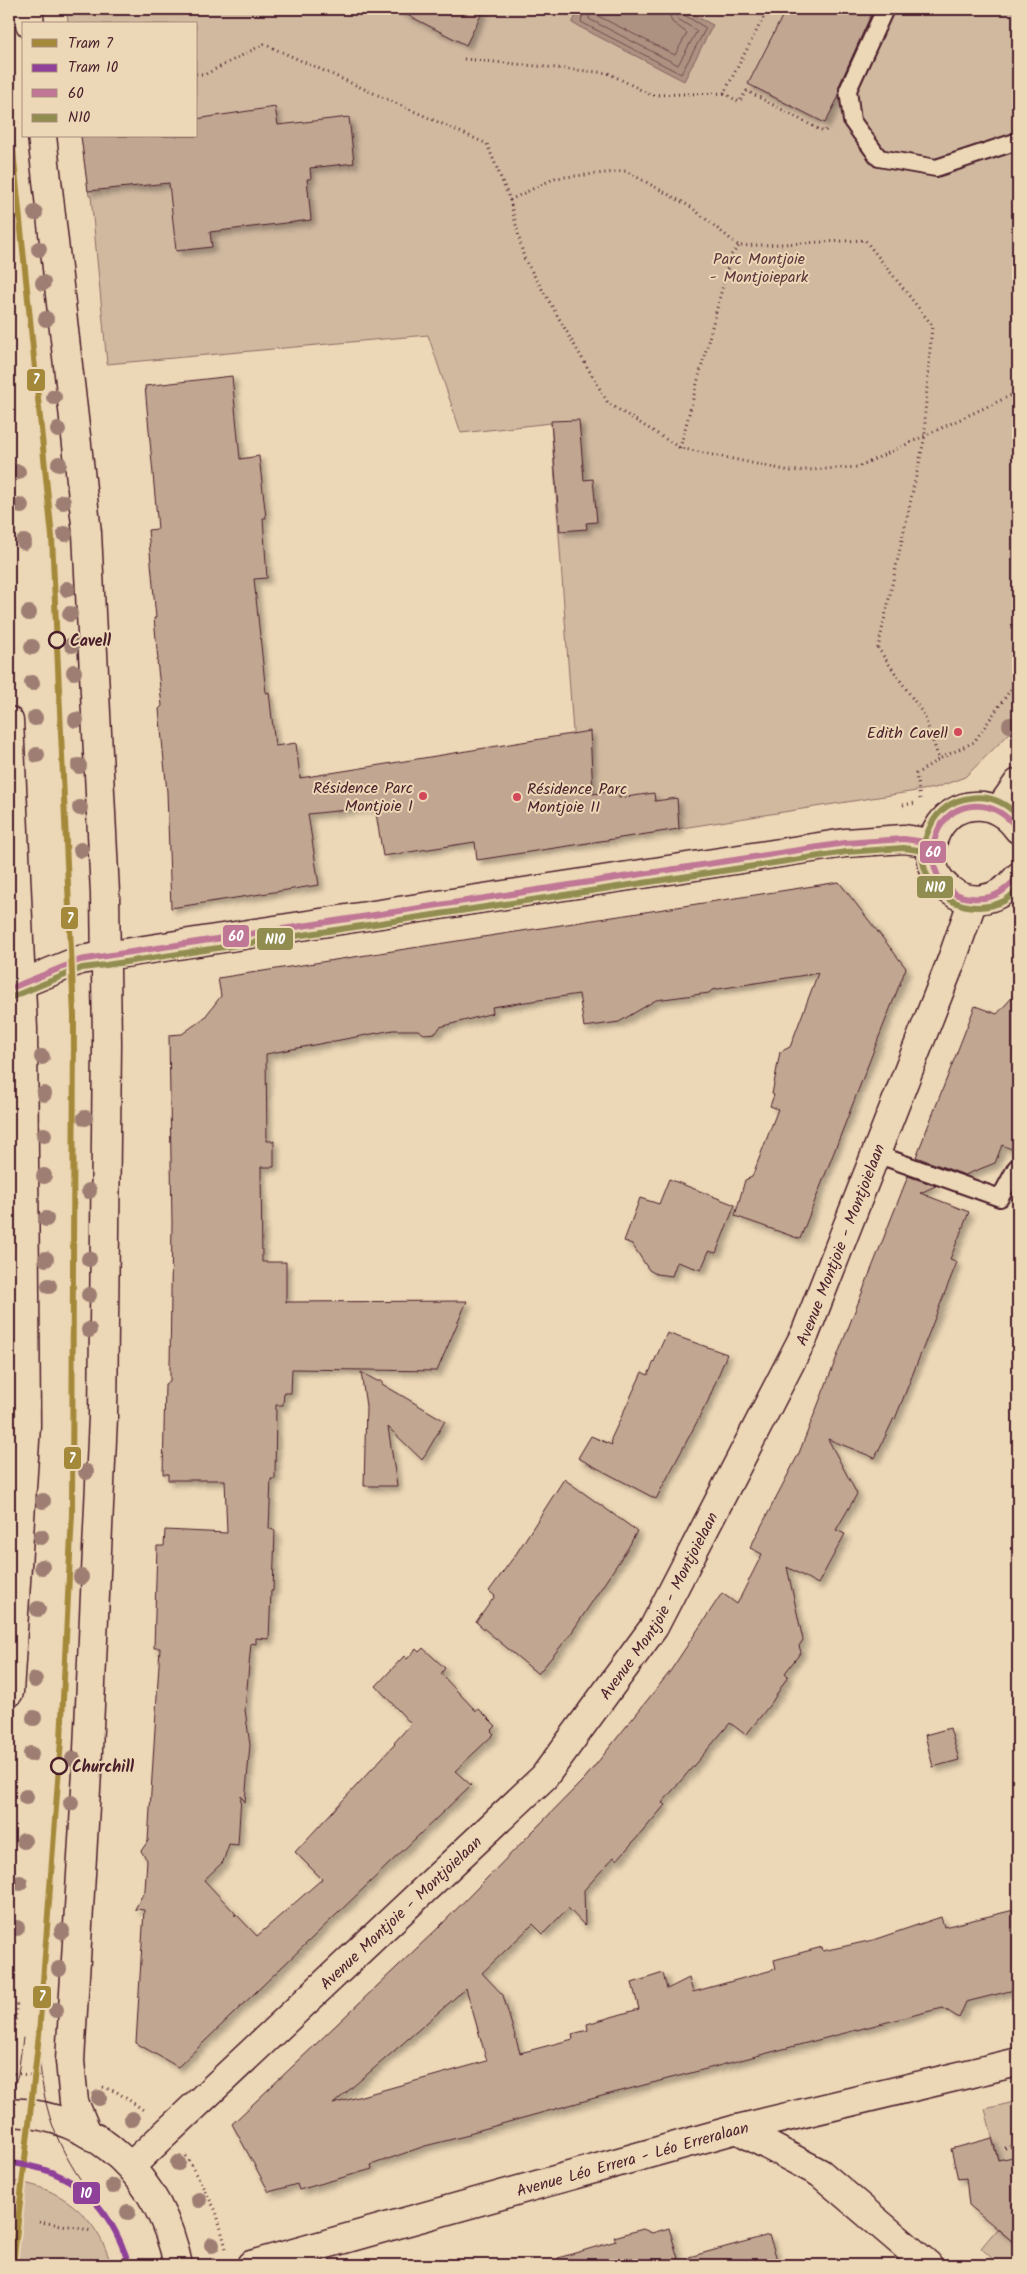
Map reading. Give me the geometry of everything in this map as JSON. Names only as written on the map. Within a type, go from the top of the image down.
[{"type":"street","points":[[28,9],[30,22]]},
{"type":"street","points":[[42,138],[87,533],[105,893],[107,1044],[102,1417],[87,1772],[70,2061],[74,2102],[87,2133]]},
{"type":"street","points":[[9,721],[15,987],[23,1029],[26,1424],[9,1692]]},
{"type":"street","points":[[1018,783],[1009,820],[980,806],[961,808],[943,821],[936,831],[932,842],[932,862],[940,881],[954,894],[973,900],[992,898],[1008,890],[1018,877]]},
{"type":"street","points":[[15,987],[80,960],[105,956],[845,843],[904,839],[932,842]]},
{"type":"street","name":"Avenue Montjoie - Montjoielaan","points":[[131,2166],[544,1777],[654,1627],[805,1334],[951,962],[973,900]]},
{"type":"street","name":"Avenue Léo Errera - Léo Erreralaan","points":[[239,2260],[737,2129],[1018,2062]]},
{"type":"street","points":[[9,2112],[50,2118],[87,2133],[131,2166],[158,2204],[173,2244],[178,2265]]},
{"type":"street","points":[[737,2129],[820,2173],[928,2265]]},
{"type":"lane","points":[[884,9],[848,90],[852,121],[879,158],[936,168],[1018,141]]},
{"type":"lane","points":[[876,1154],[1000,1198],[1012,1190],[1016,1168],[1018,1168]]},
{"type":"path","points":[[724,93],[768,9]]},
{"type":"path","points":[[198,74],[206,74],[264,44],[487,144],[510,200],[524,258],[608,403],[680,448],[790,470],[858,467],[1014,394],[1018,395]]},
{"type":"path","points":[[464,59],[608,72],[651,95],[724,93],[739,102],[747,91],[824,132],[835,123],[861,133]]},
{"type":"path","points":[[510,200],[555,178],[626,171],[691,207],[739,246],[865,240],[932,325],[925,436],[878,648],[924,715],[939,759]]},
{"type":"path","points":[[680,448],[731,256],[739,246]]},
{"type":"path","points":[[920,802],[916,774],[939,759],[974,742],[1018,679]]},
{"type":"path","points":[[9,2033],[15,2026],[17,2001]]},
{"type":"path","points":[[167,2131],[194,2167],[239,2260]]},
{"type":"path","points":[[1005,2148],[1018,2145]]},
{"type":"path","points":[[1013,2147],[1018,2170]]},
{"type":"path","points":[[39,2222],[77,2227],[91,2232]]},
{"type":"path","points":[[34,2263],[63,2265]]},
{"type":"green space","name":"Parc Montjoie - Montjoiepark","points":[[67,9],[1018,9],[1018,725],[965,777],[935,788],[581,844],[551,423],[461,433],[428,335],[107,364],[91,196],[89,196],[81,138],[198,138],[198,22],[68,22]]},
{"type":"green space","points":[[1018,2101],[1018,2170],[1002,2175],[985,2109]]},
{"type":"green space","points":[[9,2181],[44,2189],[60,2196],[74,2206],[97,2232],[105,2247],[111,2265],[9,2265]]},
{"type":"green space","points":[[997,2229],[1018,2246],[1018,2265],[999,2265],[981,2248]]},
{"type":"water","points":[[580,9],[682,9],[713,25],[684,81],[572,23]]},
{"type":"building","points":[[396,9],[484,9],[466,45]]},
{"type":"building","points":[[786,9],[856,9],[871,15],[839,86],[839,96],[825,123],[748,84]]},
{"type":"building","points":[[275,107],[278,125],[349,117],[354,163],[310,168],[311,179],[307,179],[311,220],[210,232],[212,247],[176,251],[169,183],[88,191],[81,138],[198,138],[198,119]]},
{"type":"building","points":[[232,376],[240,459],[259,456],[266,518],[263,518],[267,578],[254,579],[266,693],[269,692],[275,746],[296,743],[300,778],[590,731],[593,794],[619,791],[619,798],[654,793],[655,801],[677,798],[679,829],[477,860],[475,842],[383,856],[375,807],[308,814],[319,885],[171,908],[167,792],[159,709],[162,706],[148,530],[158,529],[145,386]]},
{"type":"building","points":[[579,420],[584,480],[593,479],[597,522],[586,523],[587,529],[560,531],[551,421]]},
{"type":"building","points":[[839,882],[906,968],[800,1239],[735,1216],[745,1180],[752,1177],[778,1109],[770,1106],[774,1095],[772,1094],[780,1052],[790,1047],[818,973],[712,990],[709,993],[656,1000],[619,1022],[584,1027],[579,994],[492,1007],[493,1013],[440,1027],[436,1033],[424,1034],[418,1030],[393,1030],[266,1054],[267,1141],[274,1141],[274,1167],[261,1167],[262,1262],[286,1262],[286,1302],[467,1301],[437,1371],[292,1369],[291,1393],[284,1393],[283,1405],[276,1405],[275,1479],[271,1479],[269,1529],[275,1530],[269,1639],[256,1638],[256,1644],[251,1643],[245,1710],[250,1745],[245,1802],[241,1796],[238,1845],[229,1844],[223,1862],[204,1880],[235,1913],[235,1916],[236,1914],[257,1936],[322,1879],[295,1852],[395,1744],[411,1724],[376,1686],[404,1656],[407,1659],[416,1649],[419,1652],[423,1648],[445,1668],[441,1674],[476,1711],[479,1709],[496,1726],[491,1731],[494,1734],[455,1771],[471,1785],[178,2067],[136,2043],[144,1910],[135,1909],[145,1890],[147,1860],[141,1851],[148,1841],[160,1648],[154,1648],[157,1546],[164,1546],[165,1530],[227,1533],[225,1480],[168,1480],[168,1474],[163,1474],[165,1384],[170,1381],[172,1223],[169,1035],[182,1034],[204,1018],[221,996],[218,978]]},
{"type":"building","points":[[1018,991],[1018,1152],[1002,1145],[995,1163],[965,1175],[916,1157],[975,1006],[997,1014]]},
{"type":"building","points":[[908,1176],[936,1186],[920,1193],[969,1212],[950,1259],[957,1262],[895,1419],[875,1458],[828,1439],[857,1494],[836,1530],[845,1534],[818,1584],[787,1567],[803,1640],[799,1646],[801,1652],[785,1673],[788,1676],[772,1702],[746,1735],[730,1723],[662,1803],[665,1805],[643,1831],[617,1860],[614,1857],[584,1890],[585,1926],[568,1908],[543,1934],[533,1924],[482,1973],[503,1995],[520,2053],[573,2039],[572,2034],[588,2030],[587,2024],[639,2009],[632,1983],[663,1973],[667,1989],[689,1978],[693,1992],[776,1969],[774,1960],[822,1947],[823,1951],[873,1940],[941,1917],[944,1927],[1018,1909],[1018,1989],[966,2002],[959,2018],[943,2008],[926,2012],[602,2096],[469,2133],[469,2135],[425,2146],[371,2165],[372,2169],[299,2190],[297,2184],[269,2192],[232,2124],[438,1928],[585,1778],[669,1673],[722,1593],[737,1604],[762,1554],[750,1548],[799,1453]],"holes":[[[466,1988],[487,2061],[333,2104]]]},
{"type":"building","points":[[669,1179],[735,1205],[716,1253],[709,1251],[701,1270],[677,1262],[672,1276],[656,1274],[649,1270],[632,1244],[624,1241],[640,1198],[659,1204]]},
{"type":"building","points":[[667,1333],[727,1354],[708,1401],[656,1499],[578,1458],[591,1436],[612,1445],[611,1439],[642,1372],[648,1375]]},
{"type":"building","points":[[361,1372],[377,1381],[382,1381],[382,1384],[445,1421],[422,1460],[388,1427],[397,1486],[364,1486],[366,1406]]},
{"type":"building","points":[[564,1479],[637,1531],[628,1548],[570,1635],[538,1674],[476,1622],[495,1596],[489,1591],[516,1554]]},
{"type":"building","points":[[950,1728],[959,1760],[933,1767],[925,1735]]},
{"type":"building","points":[[992,2138],[998,2160],[1018,2156],[1018,2246],[969,2205],[966,2178],[958,2179],[951,2149]]},
{"type":"building","points":[[669,2228],[680,2265],[559,2265],[558,2258],[616,2241],[614,2237],[643,2229],[652,2233]]},
{"type":"building","points":[[769,2235],[779,2265],[690,2265],[689,2257]]},
{"type":"tram line","name":"7","points":[[9,111],[52,537],[74,1016],[72,1514],[61,1740],[39,2035],[13,2265]]},
{"type":"tram line","points":[[39,2035],[42,2083],[52,2124],[70,2162],[96,2201]]},
{"type":"tram line","points":[[9,2100],[18,2074],[23,2038]]},
{"type":"tram line","name":"10","points":[[9,2163],[32,2166],[52,2172],[70,2181],[86,2193],[100,2207],[111,2224],[121,2243],[129,2265]]},
{"type":"transit line","name":"N10","points":[[1018,816],[1002,803],[990,799],[977,797],[952,803],[942,810],[934,820],[923,848],[923,862],[927,875],[934,886],[954,902],[978,907],[991,905],[1004,901],[1018,889]]},
{"type":"transit line","name":"60","points":[[1018,829],[998,811],[992,808],[972,806],[955,811],[943,822],[936,836],[933,852],[935,868],[942,883],[954,893],[971,898],[990,897],[998,894],[1018,877]]},
{"type":"transit line","name":"60","points":[[9,989],[80,960],[105,956],[845,843],[904,839],[932,843]]},
{"type":"transit line","name":"N10","points":[[12,997],[82,968],[846,852],[904,848],[931,852]]},
{"type":"place","name":"Cavell","points":[[57,640]]},
{"type":"place","name":"Edith Cavell","points":[[958,732]]},
{"type":"place","name":"Résidence Parc Montjoie I","points":[[423,796]]},
{"type":"place","name":"Résidence Parc Montjoie II","points":[[517,797]]},
{"type":"place","name":"Churchill","points":[[59,1766]]}]
